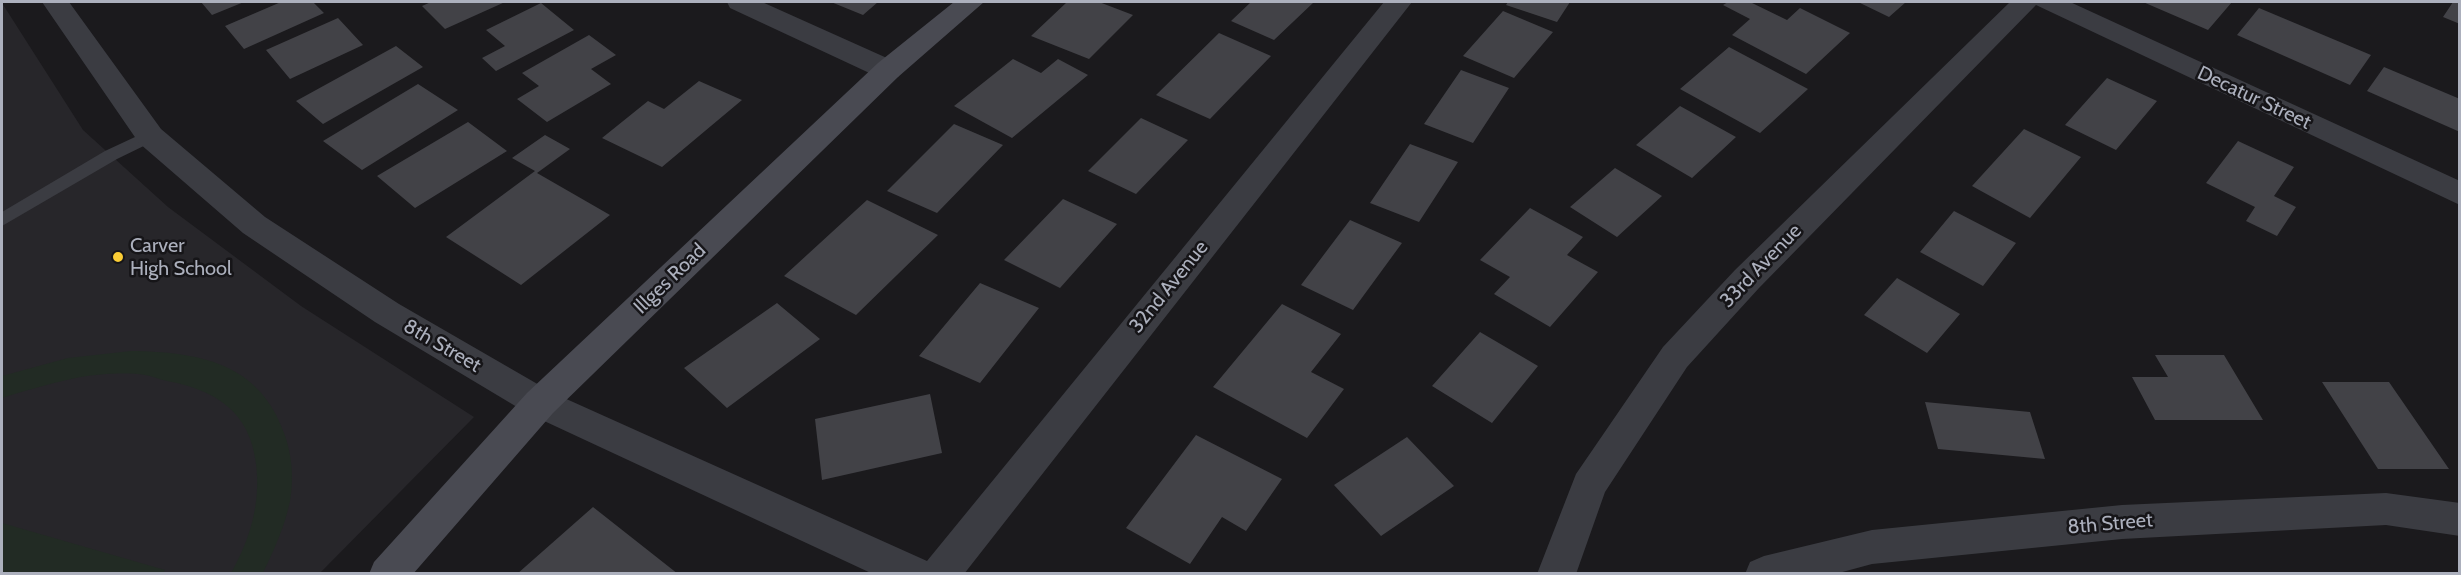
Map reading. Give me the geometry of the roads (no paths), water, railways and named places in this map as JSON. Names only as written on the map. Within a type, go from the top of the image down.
[{"type":"street","name":"8th Street","points":[[55,2],[150,136],[254,225],[387,313],[540,403],[914,573]]},
{"type":"street","points":[[740,2],[888,70]]},
{"type":"street","name":"Illges Road","points":[[388,573],[540,403],[888,70],[970,2]]},
{"type":"street","name":"32nd Avenue","points":[[940,573],[1398,2]]},
{"type":"street","name":"33rd Avenue","points":[[1557,573],[1588,485],[1675,357],[1747,279],[2025,2]]},
{"type":"street","name":"Decatur Street","points":[[2048,2],[2460,194]]},
{"type":"street","name":"8th Street","points":[[1764,573],[1872,547],[2122,522],[2386,509],[2460,520]]},
{"type":"lane","points":[[2,220],[111,155],[150,136]]},
{"type":"place","name":"Carver High School","points":[[118,257]]}]
